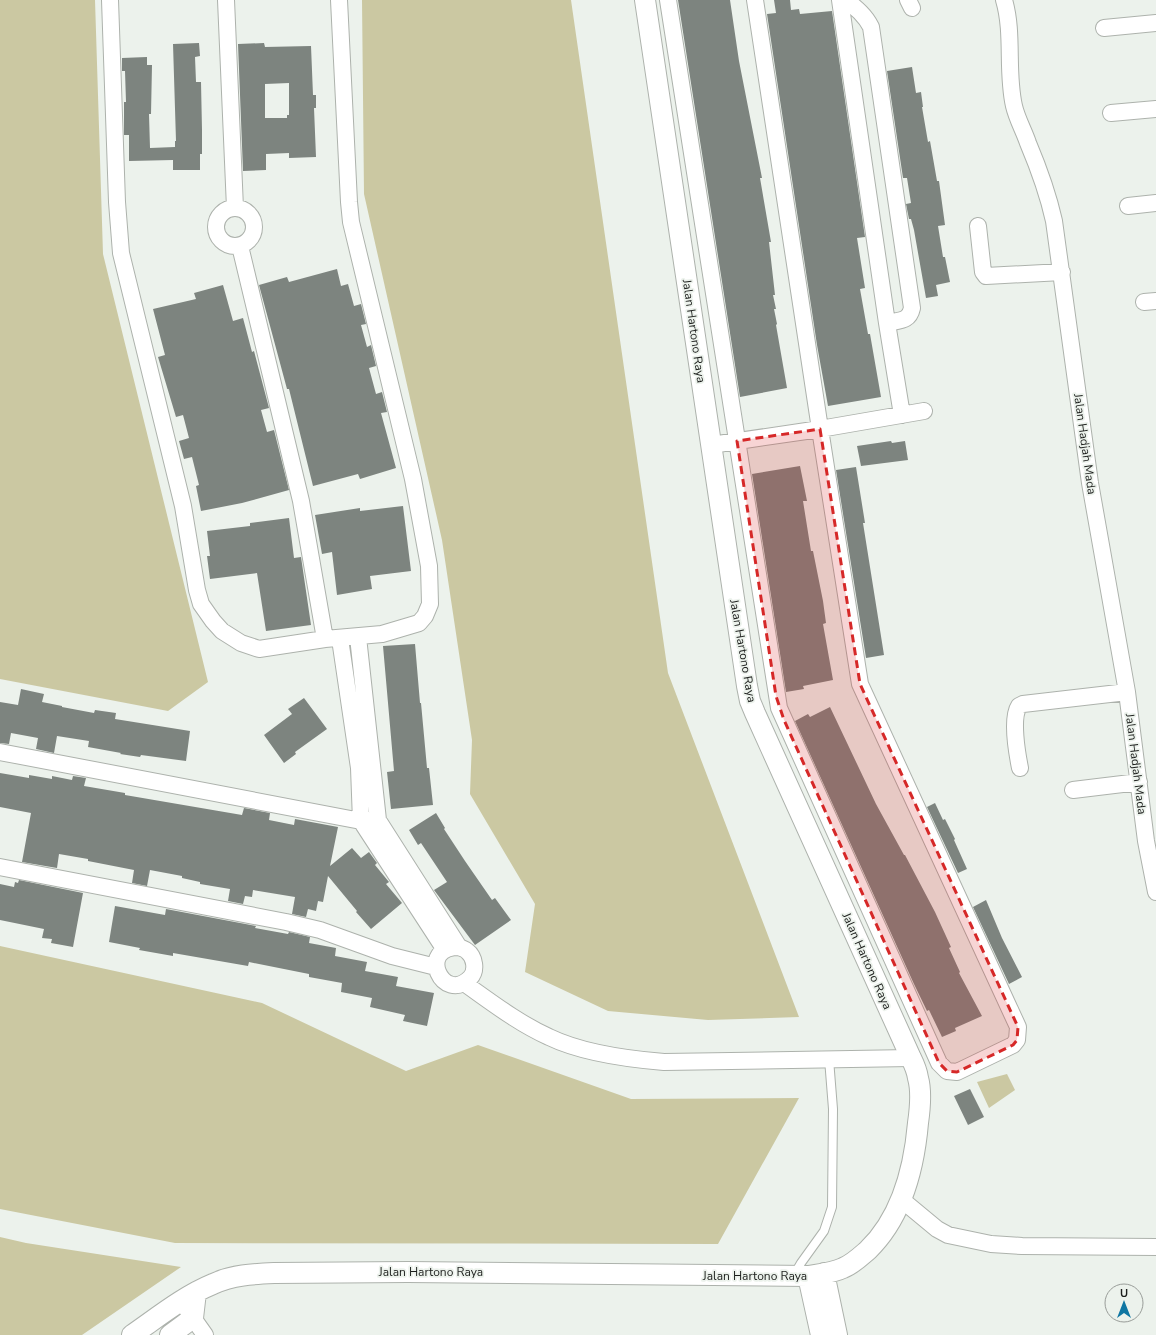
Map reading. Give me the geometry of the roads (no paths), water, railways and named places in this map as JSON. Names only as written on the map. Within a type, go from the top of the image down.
[{"type":"street","points":[[110,0],[116,202],[121,253],[184,506],[188,541],[201,604],[222,631],[249,647],[259,649],[382,634],[419,623],[425,616],[430,604],[429,566],[413,479],[351,222],[339,0]]},
{"type":"street","points":[[226,0],[235,208]]},
{"type":"street","name":"Jalan Hartono Raya","points":[[132,1335],[189,1297],[214,1283],[233,1277],[274,1273],[408,1272],[808,1276],[844,1268],[858,1258],[875,1242],[893,1218],[902,1200],[910,1173],[916,1143],[920,1106],[919,1079],[911,1058],[750,701],[646,0]]},
{"type":"street","points":[[668,0],[779,708],[939,1063],[947,1072],[957,1072],[1013,1045],[1017,1040],[1018,1028],[860,684],[755,0]]},
{"type":"street","points":[[840,0],[887,324],[902,415]]},
{"type":"street","points":[[846,0],[867,19],[871,27],[912,308],[908,318],[887,324]]},
{"type":"street","name":"Jalan Hadjah Mada","points":[[1004,0],[1009,30],[1014,107],[1049,197],[1054,221],[1090,483],[1127,692],[1146,841],[1156,892]]},
{"type":"street","points":[[1104,28],[1156,23]]},
{"type":"street","points":[[1111,113],[1156,109]]},
{"type":"street","points":[[1128,206],[1156,203]]},
{"type":"street","points":[[235,208],[241,209],[247,213],[254,225],[251,238],[240,246],[230,246],[222,242],[217,234],[215,225],[218,216],[226,210],[235,208]]},
{"type":"street","points":[[978,226],[983,272],[986,276],[1062,272]]},
{"type":"street","points":[[240,246],[301,501],[332,639],[359,768],[361,821],[452,948]]},
{"type":"street","points":[[711,446],[924,411]]},
{"type":"street","points":[[358,637],[378,820],[452,948]]},
{"type":"street","points":[[1020,768],[1016,745],[1016,713],[1019,706],[1023,704],[1127,692]]},
{"type":"street","points":[[0,752],[361,821],[378,820]]},
{"type":"street","points":[[1072,790],[1138,782]]},
{"type":"street","points":[[0,867],[286,922],[320,930],[392,956],[436,967]]},
{"type":"street","points":[[452,948],[468,951],[473,959],[475,968],[471,977],[464,983],[454,985],[445,983],[439,976],[436,967],[438,957],[452,948]]},
{"type":"street","points":[[464,983],[521,1022],[550,1038],[568,1045],[632,1060],[672,1062],[911,1058]]},
{"type":"street","points":[[902,1200],[937,1229],[948,1234],[991,1244],[1022,1246],[1156,1247]]},
{"type":"street","points":[[808,1276],[821,1335]]},
{"type":"street","points":[[808,1276],[837,1335]]},
{"type":"street","points":[[189,1297],[193,1318],[205,1335]]},
{"type":"street","points":[[170,1335],[193,1318]]},
{"type":"lane","points":[[808,1276],[801,1263],[824,1231],[832,1207],[833,1109],[829,1059]]}]
